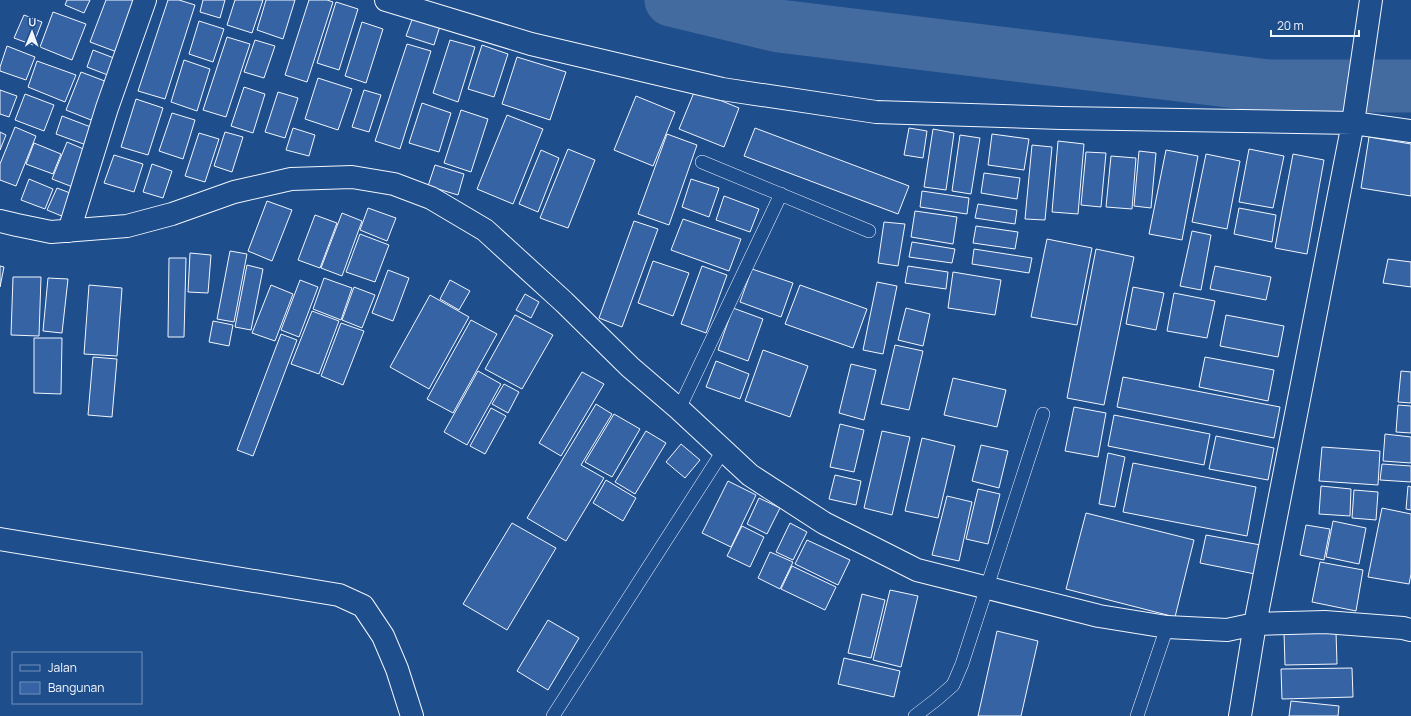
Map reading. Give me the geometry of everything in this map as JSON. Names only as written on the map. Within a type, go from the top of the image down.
[{"type":"street","points":[[69,231],[107,108],[145,0]]},
{"type":"street","points":[[386,0],[531,44],[722,89],[876,112],[1069,118],[1354,116],[1411,131]]},
{"type":"street","points":[[1240,716],[1255,624],[1354,116],[1362,51],[1371,0]]},
{"type":"street","points":[[0,220],[51,232],[127,226],[172,214],[234,192],[291,179],[352,177],[394,184],[431,198],[485,230],[564,302],[630,367],[679,409],[750,475],[824,523],[917,570],[1099,616],[1167,626],[1227,630],[1255,624],[1325,622],[1411,630]]},
{"type":"street","points":[[0,539],[339,595],[363,606],[383,636],[397,669],[412,716]]},
{"type":"lane","points":[[702,162],[869,230]]},
{"type":"lane","points":[[679,409],[781,194]]},
{"type":"lane","points":[[915,716],[937,700],[953,685],[962,664],[1043,414]]},
{"type":"lane","points":[[553,716],[723,451]]},
{"type":"lane","points":[[1137,716],[1167,626]]},
{"type":"building","points":[[67,0],[90,0],[84,13],[65,5]]},
{"type":"building","points":[[106,0],[137,0],[117,52],[90,42]]},
{"type":"building","points":[[168,0],[179,0],[195,5],[165,99],[138,91]]},
{"type":"building","points":[[203,0],[225,0],[220,18],[200,12]]},
{"type":"building","points":[[235,0],[263,0],[252,33],[227,25]]},
{"type":"building","points":[[266,0],[295,0],[283,39],[257,30]]},
{"type":"building","points":[[309,0],[327,0],[333,2],[307,82],[285,75]]},
{"type":"building","points":[[336,2],[358,9],[339,70],[317,63]]},
{"type":"building","points":[[53,12],[86,24],[72,60],[40,47]]},
{"type":"building","points":[[24,15],[42,22],[33,45],[14,38]]},
{"type":"building","points":[[413,17],[440,26],[434,45],[406,36]]},
{"type":"building","points":[[199,21],[224,29],[213,62],[189,54]]},
{"type":"building","points":[[362,22],[383,29],[366,83],[345,76]]},
{"type":"building","points":[[227,37],[250,44],[226,117],[203,110]]},
{"type":"building","points":[[255,40],[275,46],[264,78],[244,72]]},
{"type":"building","points":[[450,40],[475,47],[458,102],[433,93]]},
{"type":"building","points":[[407,44],[431,51],[400,149],[375,141]]},
{"type":"building","points":[[482,45],[508,54],[494,97],[468,89]]},
{"type":"building","points":[[7,46],[35,57],[26,80],[0,71]]},
{"type":"building","points":[[93,50],[119,60],[113,77],[87,67]]},
{"type":"building","points":[[517,57],[566,72],[550,120],[502,104]]},
{"type":"building","points":[[184,60],[210,69],[197,111],[171,102]]},
{"type":"building","points":[[37,61],[76,75],[65,102],[28,87]]},
{"type":"building","points":[[81,72],[110,83],[96,122],[66,110]]},
{"type":"building","points":[[318,78],[352,89],[338,130],[305,119]]},
{"type":"building","points":[[244,87],[265,94],[253,133],[231,126]]},
{"type":"building","points":[[0,90],[17,96],[9,117],[0,114]]},
{"type":"building","points":[[364,90],[381,95],[369,132],[352,127]]},
{"type":"building","points":[[695,90],[739,108],[724,147],[679,129]]},
{"type":"building","points":[[278,92],[298,98],[285,138],[265,132]]},
{"type":"building","points":[[25,94],[54,105],[44,131],[15,120]]},
{"type":"building","points":[[636,96],[675,112],[653,166],[614,150]]},
{"type":"building","points":[[136,99],[163,108],[148,155],[121,147]]},
{"type":"building","points":[[422,103],[451,113],[439,152],[409,143]]},
{"type":"building","points":[[461,110],[488,119],[471,172],[444,163]]},
{"type":"building","points":[[172,113],[195,120],[183,159],[159,151]]},
{"type":"building","points":[[507,115],[543,129],[513,204],[477,189]]},
{"type":"building","points":[[62,116],[96,129],[89,146],[56,134]]},
{"type":"building","points":[[15,127],[36,136],[16,186],[0,180],[0,164]]},
{"type":"building","points":[[293,128],[315,135],[309,156],[286,150]]},
{"type":"building","points":[[755,128],[909,186],[898,214],[744,156]]},
{"type":"building","points":[[909,128],[927,131],[923,158],[904,155]]},
{"type":"building","points":[[933,129],[954,133],[946,190],[924,187]]},
{"type":"building","points":[[0,132],[6,135],[0,150]]},
{"type":"building","points":[[225,132],[243,137],[232,172],[214,166]]},
{"type":"building","points":[[199,133],[219,139],[205,182],[185,176]]},
{"type":"building","points":[[667,134],[697,145],[669,225],[638,214]]},
{"type":"building","points":[[992,134],[1029,139],[1024,170],[988,165]]},
{"type":"building","points":[[960,135],[980,138],[971,194],[952,191]]},
{"type":"building","points":[[1369,137],[1411,144],[1411,196],[1361,188]]},
{"type":"building","points":[[1058,141],[1084,144],[1078,214],[1052,212]]},
{"type":"building","points":[[67,142],[93,153],[78,189],[52,179]]},
{"type":"building","points":[[34,143],[61,154],[53,174],[26,164]]},
{"type":"building","points":[[1032,145],[1052,147],[1045,220],[1025,219]]},
{"type":"building","points":[[568,149],[595,160],[568,228],[540,218]]},
{"type":"building","points":[[1249,149],[1284,156],[1273,208],[1239,202]]},
{"type":"building","points":[[541,150],[559,158],[538,212],[519,204]]},
{"type":"building","points":[[1166,150],[1198,156],[1182,240],[1149,234]]},
{"type":"building","points":[[1139,151],[1156,153],[1151,208],[1134,206]]},
{"type":"building","points":[[1086,152],[1106,153],[1101,207],[1081,205]]},
{"type":"building","points":[[1206,154],[1240,161],[1227,229],[1192,222]]},
{"type":"building","points":[[1293,154],[1324,160],[1307,254],[1275,248]]},
{"type":"building","points":[[114,155],[143,164],[134,192],[104,183]]},
{"type":"building","points":[[1111,156],[1136,158],[1132,209],[1106,207]]},
{"type":"building","points":[[152,164],[172,171],[163,198],[143,192]]},
{"type":"building","points":[[435,165],[464,174],[458,195],[428,186]]},
{"type":"building","points":[[984,173],[1020,178],[1017,199],[981,193]]},
{"type":"building","points":[[29,179],[53,189],[45,209],[21,200]]},
{"type":"building","points":[[691,179],[719,188],[709,217],[682,207]]},
{"type":"building","points":[[57,188],[78,196],[69,219],[47,210]]},
{"type":"building","points":[[922,191],[969,198],[967,214],[920,207]]},
{"type":"building","points":[[724,196],[759,209],[750,232],[716,220]]},
{"type":"building","points":[[267,201],[292,210],[272,261],[248,251]]},
{"type":"building","points":[[978,204],[1017,210],[1015,224],[975,218]]},
{"type":"building","points":[[368,208],[396,218],[387,241],[360,230]]},
{"type":"building","points":[[1239,208],[1276,215],[1272,242],[1234,234]]},
{"type":"building","points":[[915,211],[957,217],[953,244],[911,237]]},
{"type":"building","points":[[342,213],[362,221],[342,276],[321,268]]},
{"type":"building","points":[[315,215],[337,223],[320,268],[298,260]]},
{"type":"building","points":[[683,219],[741,239],[729,271],[671,250]]},
{"type":"building","points":[[634,221],[658,229],[622,327],[599,318]]},
{"type":"building","points":[[884,222],[905,224],[898,266],[878,263]]},
{"type":"building","points":[[976,226],[1018,232],[1015,249],[973,243]]},
{"type":"building","points":[[1192,231],[1211,235],[1201,290],[1180,286]]},
{"type":"building","points":[[360,234],[389,245],[375,282],[346,272]]},
{"type":"building","points":[[1047,239],[1092,248],[1077,325],[1031,317]]},
{"type":"building","points":[[912,242],[955,249],[952,263],[909,257]]},
{"type":"building","points":[[974,249],[1032,258],[1029,273],[972,264]]},
{"type":"building","points":[[1096,249],[1134,257],[1104,405],[1067,398]]},
{"type":"building","points":[[230,251],[247,254],[234,322],[217,319]]},
{"type":"building","points":[[190,253],[211,255],[208,293],[188,292]]},
{"type":"building","points":[[169,258],[186,258],[184,337],[168,337]]},
{"type":"building","points":[[1388,259],[1411,262],[1411,287],[1383,283]]},
{"type":"building","points":[[653,261],[689,273],[673,316],[638,303]]},
{"type":"building","points":[[247,265],[263,269],[251,330],[235,327]]},
{"type":"building","points":[[0,266],[4,267],[0,287]]},
{"type":"building","points":[[702,266],[727,275],[706,333],[681,324]]},
{"type":"building","points":[[908,266],[948,272],[946,289],[905,283]]},
{"type":"building","points":[[1215,266],[1271,277],[1266,300],[1210,289]]},
{"type":"building","points":[[752,269],[793,283],[781,317],[740,302]]},
{"type":"building","points":[[388,270],[409,278],[393,321],[372,313]]},
{"type":"building","points":[[953,272],[1001,280],[995,315],[948,308]]},
{"type":"building","points":[[13,277],[41,277],[39,336],[11,335]]},
{"type":"building","points":[[48,278],[68,279],[62,333],[43,331]]},
{"type":"building","points":[[324,278],[352,288],[341,320],[313,309]]},
{"type":"building","points":[[300,280],[318,287],[299,337],[281,330]]},
{"type":"building","points":[[450,280],[470,291],[459,310],[440,299]]},
{"type":"building","points":[[877,282],[897,286],[883,354],[863,350]]},
{"type":"building","points":[[89,285],[122,288],[117,356],[84,354]]},
{"type":"building","points":[[271,285],[293,294],[275,341],[252,333]]},
{"type":"building","points":[[800,285],[867,309],[853,348],[785,324]]},
{"type":"building","points":[[354,287],[375,295],[362,328],[342,320]]},
{"type":"building","points":[[1133,287],[1164,293],[1156,330],[1126,324]]},
{"type":"building","points":[[1174,293],[1215,301],[1207,338],[1167,331]]},
{"type":"building","points":[[525,294],[539,302],[531,318],[516,310]]},
{"type":"building","points":[[430,295],[469,317],[429,389],[390,367]]},
{"type":"building","points":[[733,308],[763,319],[748,361],[718,350]]},
{"type":"building","points":[[906,308],[930,314],[923,346],[898,340]]},
{"type":"building","points":[[312,311],[339,321],[319,374],[291,364]]},
{"type":"building","points":[[515,315],[553,335],[522,389],[485,369]]},
{"type":"building","points":[[1226,315],[1284,326],[1278,357],[1220,346]]},
{"type":"building","points":[[471,320],[497,334],[453,413],[427,399]]},
{"type":"building","points":[[213,321],[233,325],[229,346],[209,342]]},
{"type":"building","points":[[341,323],[364,331],[343,385],[321,376]]},
{"type":"building","points":[[281,334],[297,340],[253,456],[237,450]]},
{"type":"building","points":[[34,338],[62,338],[61,394],[34,393]]},
{"type":"building","points":[[895,345],[923,351],[909,410],[881,404]]},
{"type":"building","points":[[763,350],[808,366],[790,417],[745,401]]},
{"type":"building","points":[[93,357],[117,359],[112,417],[88,415]]},
{"type":"building","points":[[1205,357],[1274,370],[1268,401],[1199,387]]},
{"type":"building","points":[[716,361],[749,374],[740,399],[706,387]]},
{"type":"building","points":[[851,364],[876,370],[864,420],[839,413]]},
{"type":"building","points":[[478,371],[501,384],[467,445],[444,432]]},
{"type":"building","points":[[1401,371],[1411,372],[1411,403],[1398,402]]},
{"type":"building","points":[[582,372],[604,384],[561,456],[539,443]]},
{"type":"building","points":[[1123,377],[1280,407],[1274,438],[1117,407]]},
{"type":"building","points":[[953,378],[1006,390],[997,427],[944,415]]},
{"type":"building","points":[[504,384],[519,392],[508,413],[492,404]]},
{"type":"building","points":[[596,404],[612,414],[581,465],[604,478],[566,541],[527,518]]},
{"type":"building","points":[[1398,405],[1411,406],[1411,433],[1396,432]]},
{"type":"building","points":[[1074,407],[1106,413],[1098,457],[1065,451]]},
{"type":"building","points":[[491,408],[506,416],[485,454],[470,446]]},
{"type":"building","points":[[614,414],[640,429],[612,477],[585,462]]},
{"type":"building","points":[[1114,415],[1210,434],[1204,465],[1108,446]]},
{"type":"building","points":[[840,424],[864,430],[854,472],[830,467]]},
{"type":"building","points":[[646,431],[666,443],[635,494],[615,482]]},
{"type":"building","points":[[882,431],[910,437],[892,515],[864,508]]},
{"type":"building","points":[[1385,434],[1411,437],[1411,463],[1383,461]]},
{"type":"building","points":[[1216,436],[1274,448],[1268,480],[1209,469]]},
{"type":"building","points":[[922,438],[955,446],[938,518],[905,511]]},
{"type":"building","points":[[681,444],[700,460],[685,478],[666,462]]},
{"type":"building","points":[[981,445],[1008,451],[999,488],[972,481]]},
{"type":"building","points":[[1322,447],[1380,451],[1378,485],[1319,481]]},
{"type":"building","points":[[1108,453],[1125,457],[1115,507],[1099,504]]},
{"type":"building","points":[[1133,463],[1256,487],[1247,536],[1123,512]]},
{"type":"building","points":[[1382,464],[1411,466],[1411,482],[1380,480]]},
{"type":"building","points":[[835,475],[861,481],[856,505],[829,499]]},
{"type":"building","points":[[606,480],[636,498],[623,521],[593,503]]},
{"type":"building","points":[[728,481],[756,495],[731,547],[702,533]]},
{"type":"building","points":[[1321,486],[1351,489],[1350,516],[1319,514]]},
{"type":"building","points":[[1408,486],[1411,487],[1411,510],[1406,509]]},
{"type":"building","points":[[978,489],[1000,494],[988,544],[966,539]]},
{"type":"building","points":[[1354,490],[1378,492],[1376,520],[1352,518]]},
{"type":"building","points":[[947,496],[972,502],[959,561],[932,555]]},
{"type":"building","points":[[759,498],[780,508],[767,534],[747,524]]},
{"type":"building","points":[[1382,508],[1411,514],[1411,574],[1409,584],[1368,577]]},
{"type":"building","points":[[1086,513],[1194,540],[1175,617],[1066,589]]},
{"type":"building","points":[[1333,521],[1366,528],[1359,564],[1326,557]]},
{"type":"building","points":[[512,523],[556,548],[507,630],[463,604]]},
{"type":"building","points":[[790,523],[807,532],[793,560],[776,552]]},
{"type":"building","points":[[1306,525],[1330,529],[1324,560],[1300,555]]},
{"type":"building","points":[[742,526],[764,537],[750,567],[727,556]]},
{"type":"building","points":[[1206,535],[1266,546],[1260,575],[1200,563]]},
{"type":"building","points":[[807,540],[850,560],[838,585],[795,564]]},
{"type":"building","points":[[770,552],[793,562],[780,589],[758,578]]},
{"type":"building","points":[[1320,562],[1363,570],[1356,611],[1312,602]]},
{"type":"building","points":[[792,566],[836,587],[825,610],[781,589]]},
{"type":"building","points":[[890,590],[918,596],[901,667],[873,660]]},
{"type":"building","points":[[862,594],[885,600],[871,658],[848,653]]},
{"type":"building","points":[[548,620],[579,638],[548,690],[517,671]]},
{"type":"building","points":[[997,631],[1038,641],[1021,716],[978,716]]},
{"type":"building","points":[[1284,632],[1336,632],[1337,664],[1285,665]]},
{"type":"building","points":[[844,658],[900,671],[894,697],[838,684]]},
{"type":"building","points":[[1352,668],[1353,697],[1282,699],[1281,669]]},
{"type":"building","points":[[1291,701],[1339,706],[1338,716],[1289,716]]},
{"type":"waterway","points":[[671,0],[779,26],[1269,86],[1411,86]]}]
